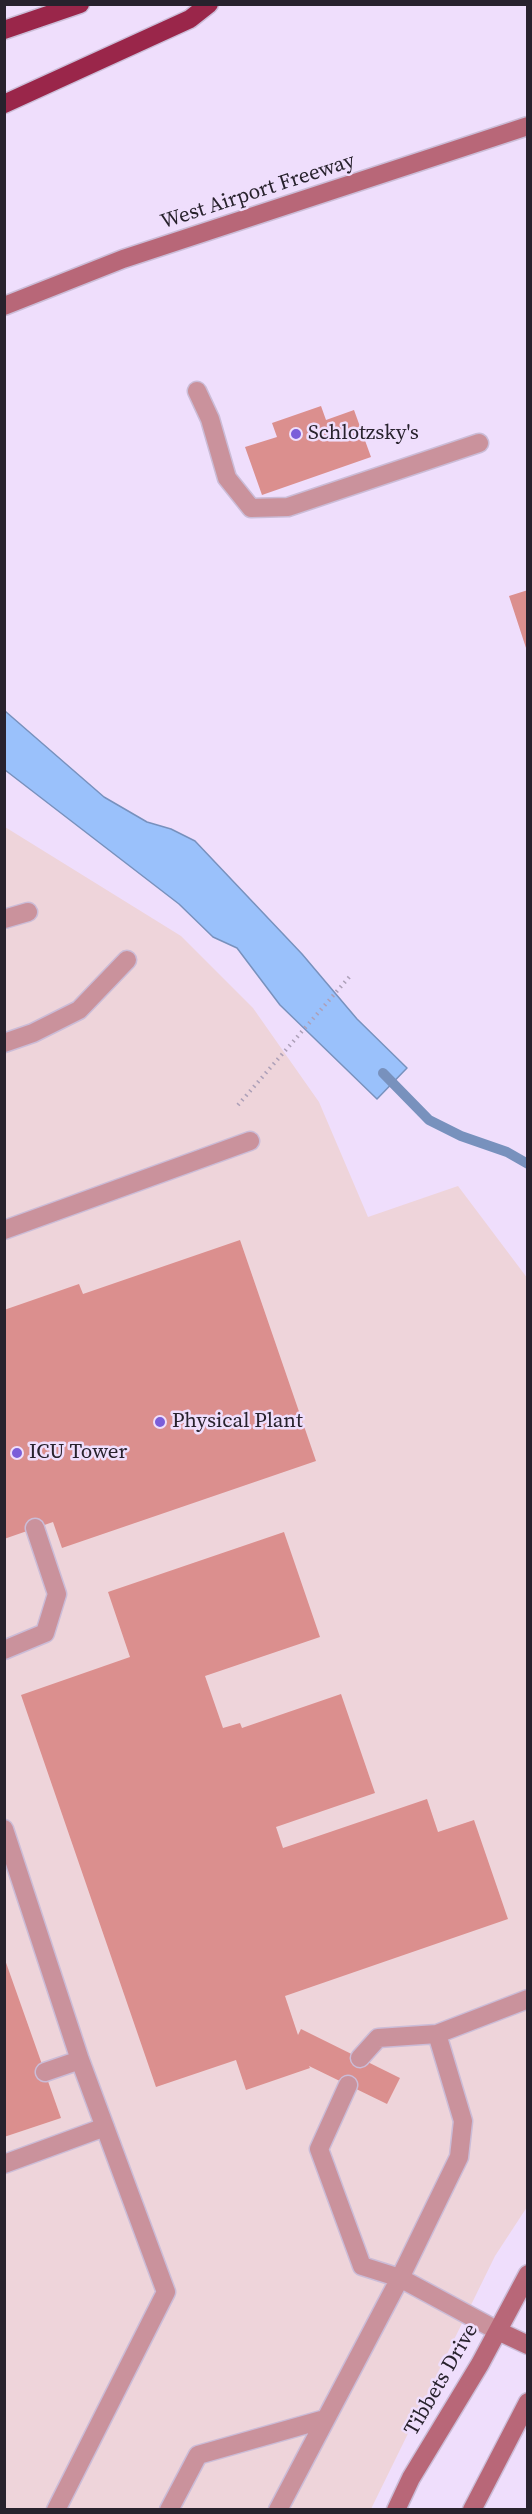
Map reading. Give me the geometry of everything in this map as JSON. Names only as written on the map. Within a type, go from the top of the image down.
[{"type":"highway","points":[[4,30],[80,4]]},
{"type":"highway","points":[[4,104],[190,19],[209,4]]},
{"type":"main road","name":"West Airport Freeway","points":[[4,306],[123,258],[528,126]]},
{"type":"main road","name":"Tibbets Drive","points":[[396,2510],[411,2478],[480,2364],[528,2274]]},
{"type":"main road","points":[[498,2331],[528,2345]]},
{"type":"main road","points":[[472,2510],[528,2402]]},
{"type":"lane","points":[[197,391],[210,419],[227,478],[251,508],[288,507],[479,443]]},
{"type":"lane","points":[[4,919],[28,912]]},
{"type":"lane","points":[[4,1043],[33,1033],[79,1010],[127,960]]},
{"type":"lane","points":[[4,1230],[250,1141]]},
{"type":"lane","points":[[4,1650],[45,1633],[57,1594],[35,1528]]},
{"type":"lane","points":[[4,1829],[80,2060],[166,2292],[56,2510]]},
{"type":"lane","points":[[360,2058],[378,2038],[437,2034],[528,1999]]},
{"type":"lane","points":[[278,2510],[400,2278],[459,2157],[463,2121],[437,2034]]},
{"type":"lane","points":[[45,2072],[80,2060]]},
{"type":"lane","points":[[348,2085],[319,2149],[362,2266],[400,2278],[498,2331]]},
{"type":"lane","points":[[4,2164],[105,2127]]},
{"type":"lane","points":[[169,2510],[198,2455],[325,2419]]},
{"type":"path","points":[[238,1105],[351,975]]},
{"type":"shaded area","points":[[5,827],[181,936],[253,1008],[319,1102],[368,1217],[458,1186],[528,1279],[527,2207],[495,2256],[371,2509],[5,2510]]},
{"type":"water","points":[[5,711],[104,797],[147,822],[171,829],[195,841],[302,954],[357,1019],[407,1068],[377,1099],[280,1005],[237,948],[213,937],[179,904],[5,770]]},
{"type":"building","points":[[321,406],[326,420],[354,410],[371,457],[262,495],[245,447],[277,437],[272,423]]},
{"type":"building","points":[[528,590],[528,651],[527,651],[509,596]]},
{"type":"building","name":"Physical Plant","points":[[240,1240],[316,1461],[62,1548],[53,1522],[4,1539],[4,1310],[79,1284],[83,1294]]},
{"type":"building","points":[[284,1532],[320,1637],[205,1676],[223,1728],[240,1723],[242,1728],[341,1694],[375,1793],[276,1827],[283,1848],[427,1799],[438,1832],[474,1820],[508,1919],[285,1996],[298,2035],[301,2029],[400,2078],[387,2104],[309,2066],[310,2068],[246,2090],[236,2060],[156,2087],[21,1695],[130,1657],[108,1592]]},
{"type":"building","points":[[4,1957],[61,2118],[4,2137]]},
{"type":"waterway","points":[[383,1073],[429,1120],[461,1136],[507,1152],[528,1164]]},
{"type":"place","name":"Schlotzsky's","points":[[296,434]]},
{"type":"place","name":"Physical Plant","points":[[160,1422]]},
{"type":"place","name":"ICU Tower","points":[[17,1453]]}]
